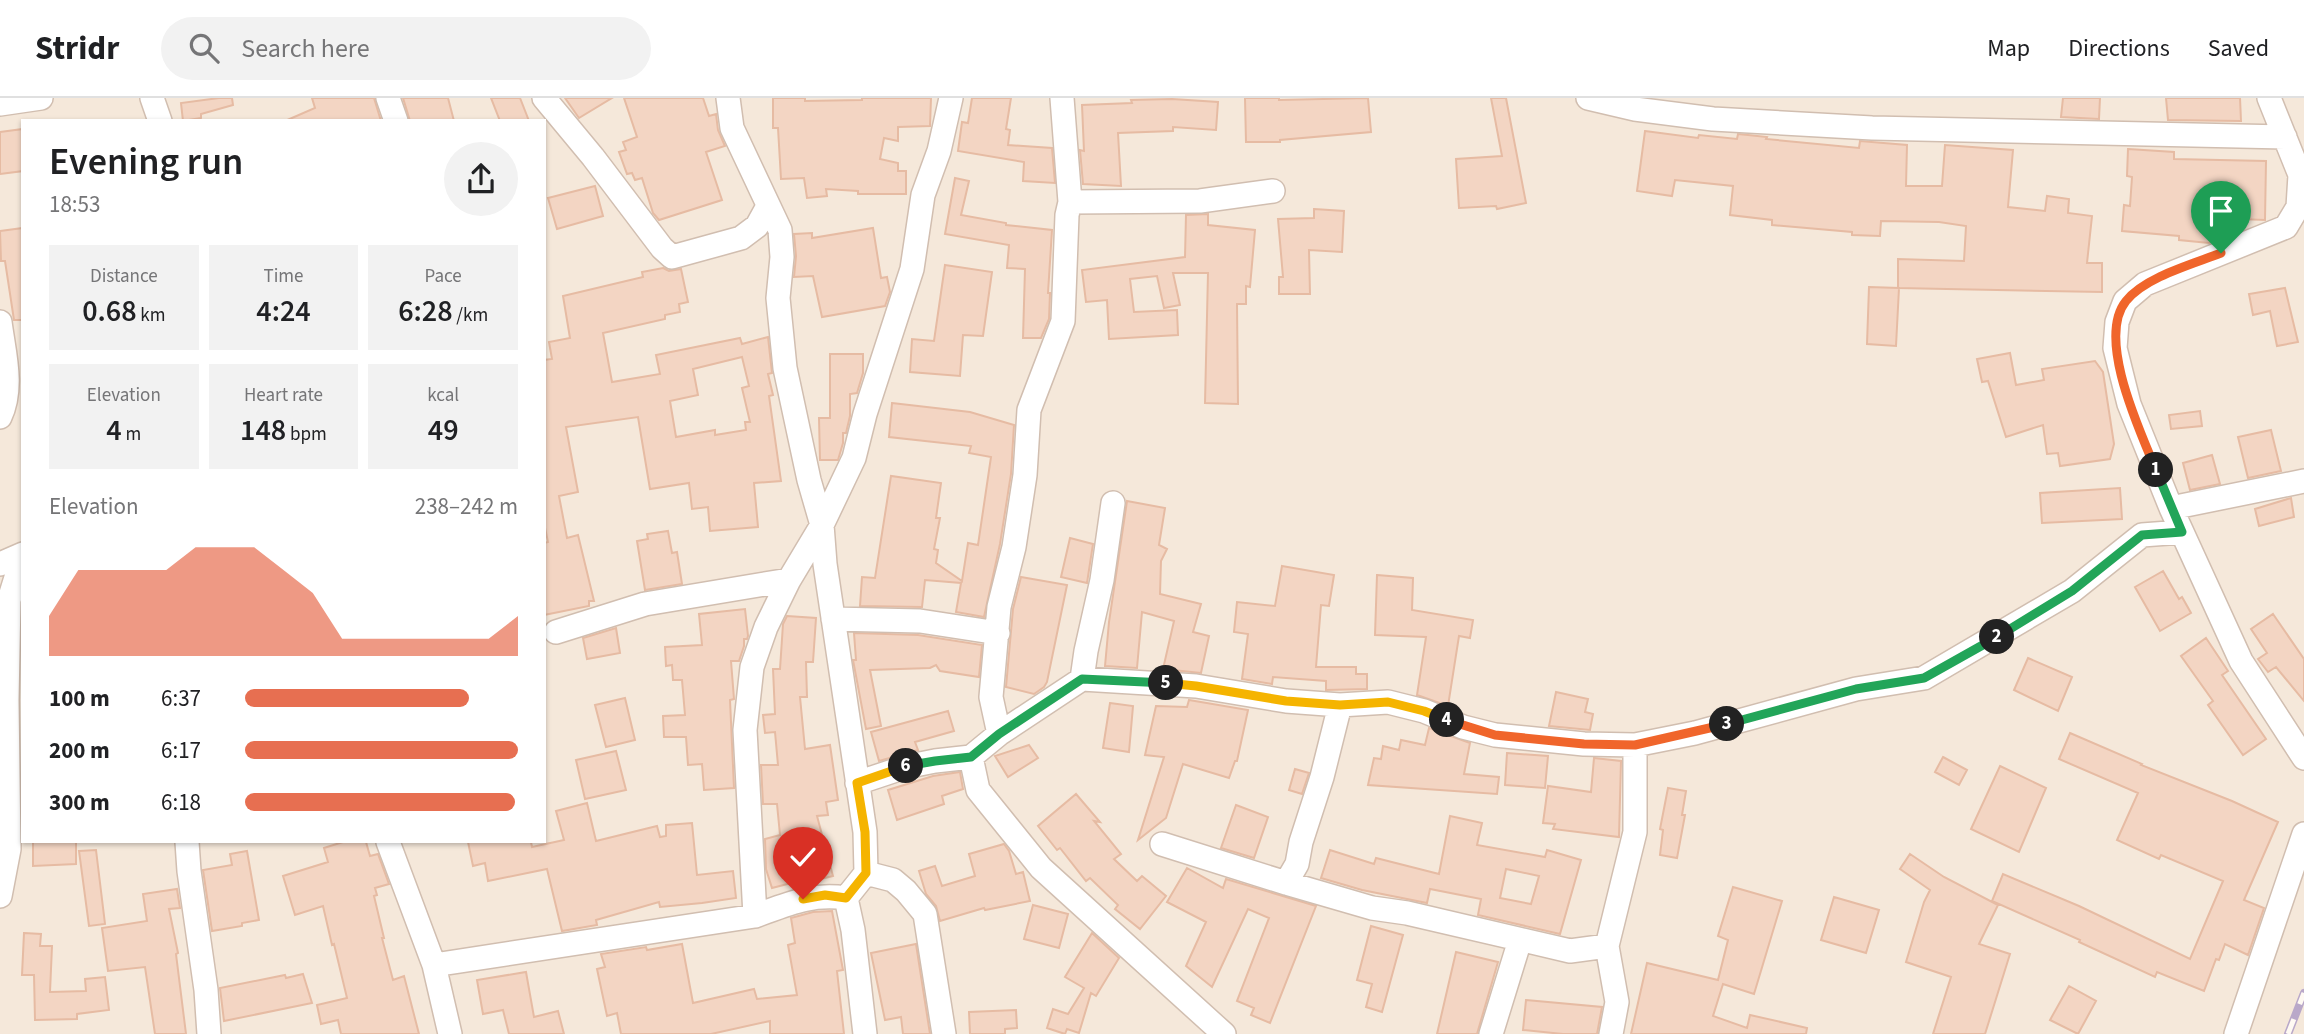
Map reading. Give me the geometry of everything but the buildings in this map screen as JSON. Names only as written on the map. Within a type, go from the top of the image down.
[{"type":"street","points":[[0,104],[41,98]]},
{"type":"street","points":[[152,98],[159,119]]},
{"type":"street","points":[[388,98],[395,119]]},
{"type":"street","points":[[544,98],[662,248],[673,257],[741,238],[757,226],[768,206]]},
{"type":"street","points":[[728,98],[732,128],[780,230],[782,257],[778,298],[785,368],[808,480],[822,524],[833,619],[865,832],[866,873],[846,898]]},
{"type":"street","points":[[755,915],[745,730],[752,667],[766,627],[789,579],[822,524],[854,458],[912,269],[923,195],[939,151],[951,98]]},
{"type":"street","points":[[999,734],[991,697],[999,607],[1014,547],[1025,475],[1029,410],[1063,321],[1067,215],[1070,202],[1062,98]]},
{"type":"street","points":[[1588,98],[1636,103],[1713,119],[1872,128],[2285,136]]},
{"type":"street","points":[[2269,98],[2300,175],[2298,208],[2286,227],[2145,284],[2125,302],[2117,322],[2115,348],[2129,404],[2171,508],[2241,661],[2304,758]]},
{"type":"street","points":[[1070,202],[1200,201],[1273,191]]},
{"type":"street","points":[[0,322],[8,379],[0,417]]},
{"type":"street","points":[[2171,508],[2304,481]]},
{"type":"street","points":[[1082,679],[1102,580],[1113,503]]},
{"type":"street","points":[[857,783],[905,766],[971,757],[999,734],[1082,679],[1196,686],[1286,701],[1340,705],[1388,702],[1495,735],[1584,744],[1635,745],[1695,733],[1856,689],[1924,678],[2072,591],[2142,535],[2182,532]]},
{"type":"street","points":[[0,564],[21,556]]},
{"type":"street","points":[[0,896],[9,849],[9,600],[21,561]]},
{"type":"street","points":[[556,632],[645,604],[789,579]]},
{"type":"street","points":[[833,619],[920,621],[998,633]]},
{"type":"street","points":[[1286,883],[1297,864],[1340,705]]},
{"type":"street","points":[[1611,1034],[1617,1002],[1607,947],[1635,832],[1635,745]]},
{"type":"street","points":[[971,757],[978,790],[1041,867],[1224,1034]]},
{"type":"street","points":[[2236,1034],[2304,834]]},
{"type":"street","points":[[187,843],[188,871],[206,990],[209,1034]]},
{"type":"street","points":[[388,843],[434,965],[450,1034]]},
{"type":"street","points":[[1162,844],[1373,908],[1407,913],[1570,951],[1607,947]]},
{"type":"street","points":[[866,873],[893,880],[906,891],[925,915],[944,1034]]},
{"type":"street","points":[[434,965],[755,915],[803,899],[825,895],[846,898]]},
{"type":"street","points":[[846,898],[853,930],[865,1034]]},
{"type":"street","points":[[1492,1034],[1521,940]]},
{"type":"shaded area","points":[[0,98],[2304,98],[2304,1034],[0,1034]]},
{"type":"railway","points":[[2288,1034],[2304,993]]},
{"type":"route","points":[[803,899],[825,895],[846,898],[866,873],[865,832],[857,783],[905,766],[971,757],[999,734],[1082,679],[1196,686],[1286,701],[1340,705],[1388,702],[1495,735],[1584,744],[1635,745],[1695,733],[1856,689],[1924,678],[2072,591],[2142,535],[2182,532],[2129,404],[2115,348],[2117,322],[2125,302],[2145,284],[2221,253]]}]
